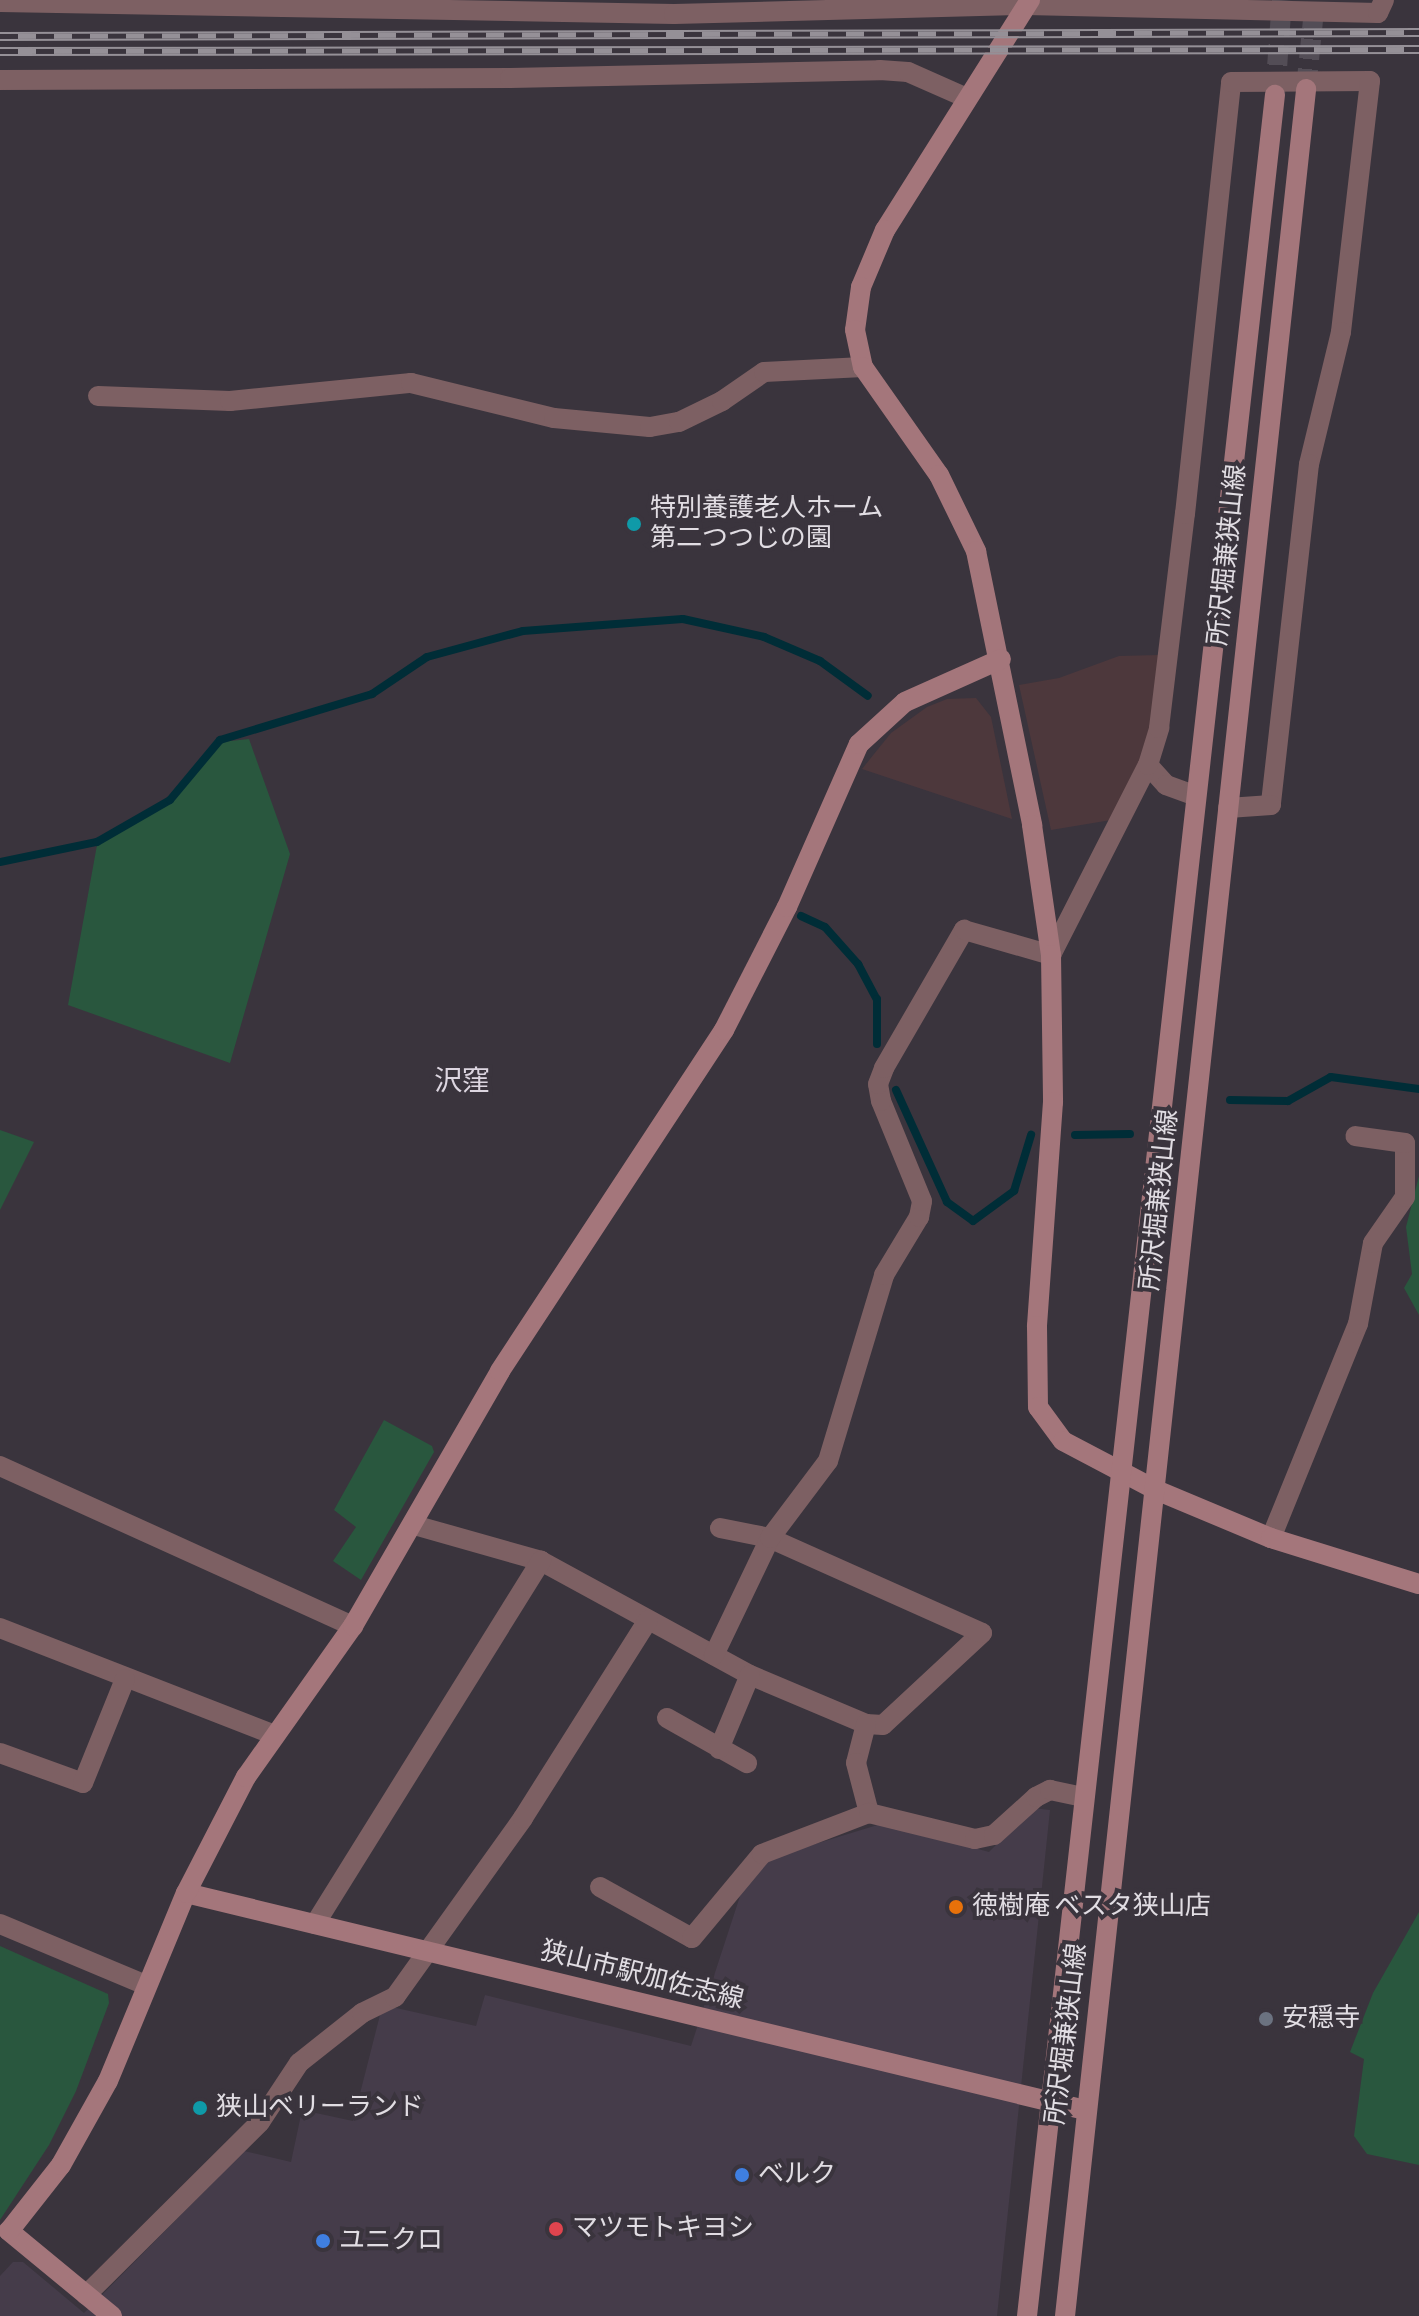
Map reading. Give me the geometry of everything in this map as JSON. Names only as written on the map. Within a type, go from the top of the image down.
[{"type":"street","points":[[0,2],[680,7],[1028,3],[1378,13],[1384,0]]},
{"type":"street","points":[[1028,3],[871,257],[855,330],[863,367],[939,475],[976,551],[1001,659],[1051,955],[1053,1102],[1037,1326],[1038,1407],[1063,1441],[1156,1490],[1271,1538],[1419,1584]]},
{"type":"street","points":[[0,80],[510,78],[880,70],[923,77],[967,98]]},
{"type":"street","points":[[1051,955],[1148,765],[1159,728],[1231,82],[1370,81],[1341,332],[1309,464],[1271,805],[1228,808]]},
{"type":"street","name":"所沢堀兼狭山線","points":[[1065,2316],[1306,89]]},
{"type":"street","name":"所沢堀兼狭山線","points":[[1027,2316],[1084,1797],[1124,1475],[1194,795],[1275,95]]},
{"type":"street","points":[[98,396],[230,401],[411,383],[554,418],[650,427],[679,422],[708,408],[764,372],[863,367]]},
{"type":"street","points":[[112,2316],[5,2236],[75,2141],[108,2081],[186,1893],[246,1777],[353,1626],[414,1525],[500,1371],[745,993],[859,744],[905,702],[1001,659]]},
{"type":"street","points":[[1148,765],[1166,785],[1194,795]]},
{"type":"street","points":[[714,1655],[770,1538],[828,1461],[884,1275],[919,1217],[922,1201],[881,1101],[878,1084],[884,1068],[964,930],[1051,955]]},
{"type":"street","points":[[1271,1538],[1358,1324],[1373,1243],[1405,1197],[1405,1143],[1355,1136]]},
{"type":"street","points":[[0,1466],[353,1626]]},
{"type":"street","points":[[414,1525],[541,1561],[750,1675],[866,1724],[883,1725],[982,1633],[770,1538],[720,1528]]},
{"type":"street","points":[[315,1924],[541,1561]]},
{"type":"street","points":[[86,2295],[260,2122],[299,2063],[362,2013],[395,1997],[431,1952],[523,1818],[648,1620]]},
{"type":"street","points":[[0,1628],[275,1735]]},
{"type":"street","points":[[719,1749],[750,1675]]},
{"type":"street","points":[[0,1753],[83,1783],[125,1679]]},
{"type":"street","points":[[667,1718],[747,1763]]},
{"type":"street","points":[[866,1724],[856,1763],[869,1813]]},
{"type":"street","points":[[600,1887],[692,1938],[762,1854],[869,1813],[975,1839],[994,1835],[1036,1797],[1050,1790],[1084,1797]]},
{"type":"street","name":"狭山市駅加佐志線","points":[[186,1893],[1085,2110]]},
{"type":"street","points":[[0,1924],[146,1985]]},
{"type":"shaded area","points":[[1159,655],[1148,745],[1111,820],[1051,830],[1019,685],[1059,678],[1119,656]]},
{"type":"shaded area","points":[[976,698],[991,717],[1012,819],[862,769],[891,733],[927,707],[947,699]]},
{"type":"shaded area","points":[[1033,1808],[1050,1810],[997,2316],[0,2316],[0,2276],[13,2262],[23,2262],[84,2313],[244,2151],[291,2162],[302,2110],[353,2121],[380,2015],[392,2007],[476,2026],[485,1995],[691,2046],[742,1890],[766,1859],[884,1823],[989,1852]]},
{"type":"green space","points":[[249,739],[290,854],[230,1063],[68,1005],[97,845],[170,801],[221,742]]},
{"type":"green space","points":[[0,1130],[34,1142],[0,1210]]},
{"type":"green space","points":[[1419,1176],[1419,1315],[1404,1288],[1412,1274],[1406,1227]]},
{"type":"green space","points":[[384,1420],[432,1446],[434,1452],[361,1580],[333,1561],[356,1527],[334,1510]]},
{"type":"green space","points":[[1419,1912],[1419,2165],[1367,2154],[1354,2136],[1364,2059],[1350,2052],[1373,1993]]},
{"type":"green space","points":[[0,1946],[108,1994],[109,2003],[76,2091],[49,2145],[0,2220]]},
{"type":"waterway","points":[[0,862],[97,842],[170,800],[220,740],[372,694],[427,657],[523,631],[683,619],[764,637],[820,661],[868,696]]},
{"type":"waterway","points":[[801,916],[825,927],[858,964],[877,999],[877,1044]]},
{"type":"waterway","points":[[1230,1100],[1288,1101],[1331,1077],[1419,1089]]},
{"type":"waterway","points":[[896,1090],[947,1202],[973,1221],[1014,1191],[1031,1135]]},
{"type":"waterway","points":[[1075,1135],[1130,1134]]},
{"type":"tunnel","points":[[1275,95],[1282,0]]},
{"type":"tunnel","points":[[1306,89],[1315,0]]},
{"type":"railway","points":[[0,36],[1419,32]]},
{"type":"railway","points":[[0,51],[1419,49]]},
{"type":"place","name":"特別養護老人ホーム 第二つつじの園","points":[[634,524]]},
{"type":"place","name":"徳樹庵 ベスタ狭山店","points":[[956,1907]]},
{"type":"place","name":"安穏寺","points":[[1266,2019]]},
{"type":"place","name":"狭山ベリーランド","points":[[200,2108]]},
{"type":"place","name":"ベルク","points":[[742,2175]]},
{"type":"place","name":"マツモトキヨシ","points":[[556,2229]]},
{"type":"place","name":"ユニクロ","points":[[323,2241]]},
{"type":"district","name":"沢窪","points":[[462,1082]]}]
